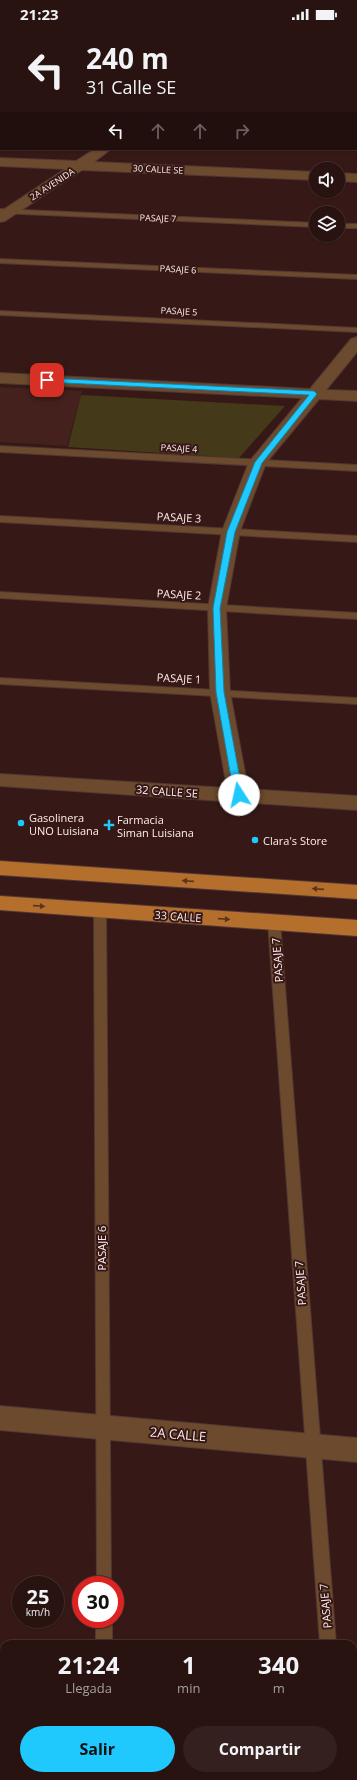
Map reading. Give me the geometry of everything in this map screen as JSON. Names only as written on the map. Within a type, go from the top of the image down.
[{"type":"main road","points":[[0,868],[357,892]]},
{"type":"main road","name":"33 CALLE","points":[[0,903],[357,928]]},
{"type":"street","name":"2A AVENIDA","points":[[3,214],[102,150]]},
{"type":"street","name":"30 CALLE SE","points":[[0,162],[309,176]]},
{"type":"street","points":[[345,177],[357,178]]},
{"type":"street","points":[[239,795],[220,692],[216,608],[231,532],[258,462],[357,342]]},
{"type":"street","points":[[0,378],[357,396]]},
{"type":"street","name":"32 CALLE SE","points":[[0,780],[357,803]]},
{"type":"street","name":"2A CALLE","points":[[0,1418],[357,1450]]},
{"type":"lane","name":"PASAJE 7","points":[[3,214],[309,225]]},
{"type":"lane","points":[[345,226],[357,226]]},
{"type":"lane","name":"PASAJE 6","points":[[0,261],[357,277]]},
{"type":"lane","name":"PASAJE 5","points":[[0,312],[357,330]]},
{"type":"lane","name":"PASAJE 4","points":[[0,449],[357,468]]},
{"type":"lane","name":"PASAJE 3","points":[[0,519],[357,539]]},
{"type":"lane","name":"PASAJE 2","points":[[0,595],[357,616]]},
{"type":"lane","name":"PASAJE 1","points":[[0,680],[357,701]]},
{"type":"lane","name":"PASAJE 6","points":[[100,910],[104,1576]]},
{"type":"lane","name":"PASAJE 7","points":[[274,922],[328,1640]]},
{"type":"lane","points":[[104,1628],[104,1640]]},
{"type":"shaded area","points":[[0,387],[82,391],[67,446],[0,442]]},
{"type":"shaded area","points":[[81,395],[285,406],[239,458],[68,447]]},
{"type":"place","name":"Gasolinera UNO Luisiana","points":[[21,823]]},
{"type":"place","name":"Farmacia Siman Luisiana","points":[[109,825]]},
{"type":"place","name":"Clara's Store","points":[[255,840]]},
{"type":"route","points":[[47,380],[314,394],[258,462],[231,532],[216,608],[220,692],[239,795]]}]
